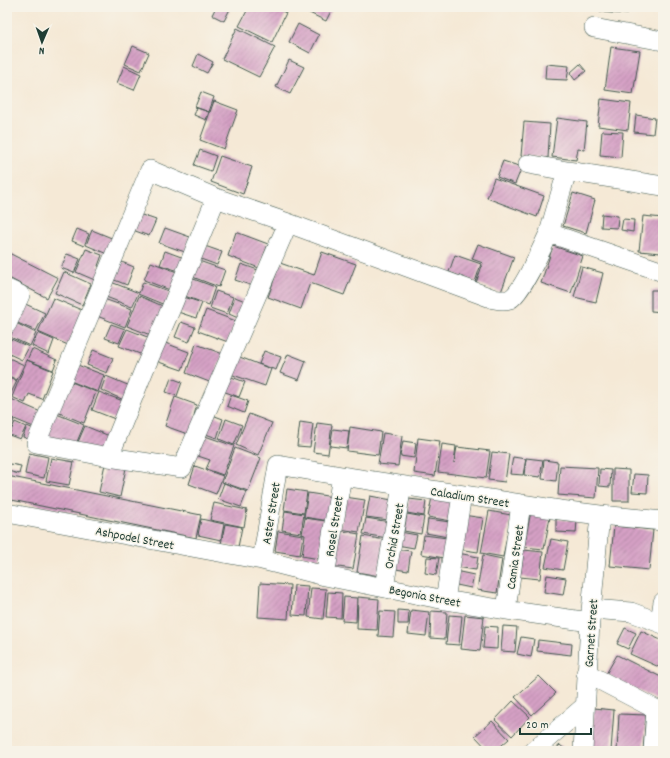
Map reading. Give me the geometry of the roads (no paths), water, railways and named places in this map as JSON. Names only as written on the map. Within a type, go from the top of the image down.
[{"type":"street","points":[[594,28],[663,41]]},
{"type":"street","points":[[528,164],[663,186]]},
{"type":"street","points":[[288,223],[182,468],[109,457],[36,443],[150,170],[216,198],[288,223],[494,299],[502,300],[511,298],[520,288],[549,233],[567,171]]},
{"type":"street","points":[[109,457],[216,198]]},
{"type":"street","points":[[549,233],[663,272]]},
{"type":"street","points":[[7,324],[14,292]]},
{"type":"street","name":"Caladium Street","points":[[278,465],[521,504],[663,522]]},
{"type":"street","name":"Aster Street","points":[[262,560],[278,465]]},
{"type":"street","name":"Rosel Street","points":[[325,576],[342,476]]},
{"type":"street","name":"Orchid Street","points":[[384,587],[402,486]]},
{"type":"street","points":[[446,600],[462,495]]},
{"type":"street","name":"Camia Street","points":[[506,610],[521,504]]},
{"type":"street","name":"Ashpodel Street","points":[[7,513],[262,560]]},
{"type":"street","name":"Garnet Street","points":[[583,751],[590,616],[600,515]]},
{"type":"street","name":"Begonia Street","points":[[262,560],[325,576],[446,600],[506,610],[590,616],[631,612],[662,623]]},
{"type":"street","points":[[662,623],[663,602]]},
{"type":"street","points":[[586,673],[660,711],[653,751]]},
{"type":"street","points":[[533,751],[585,706]]}]
